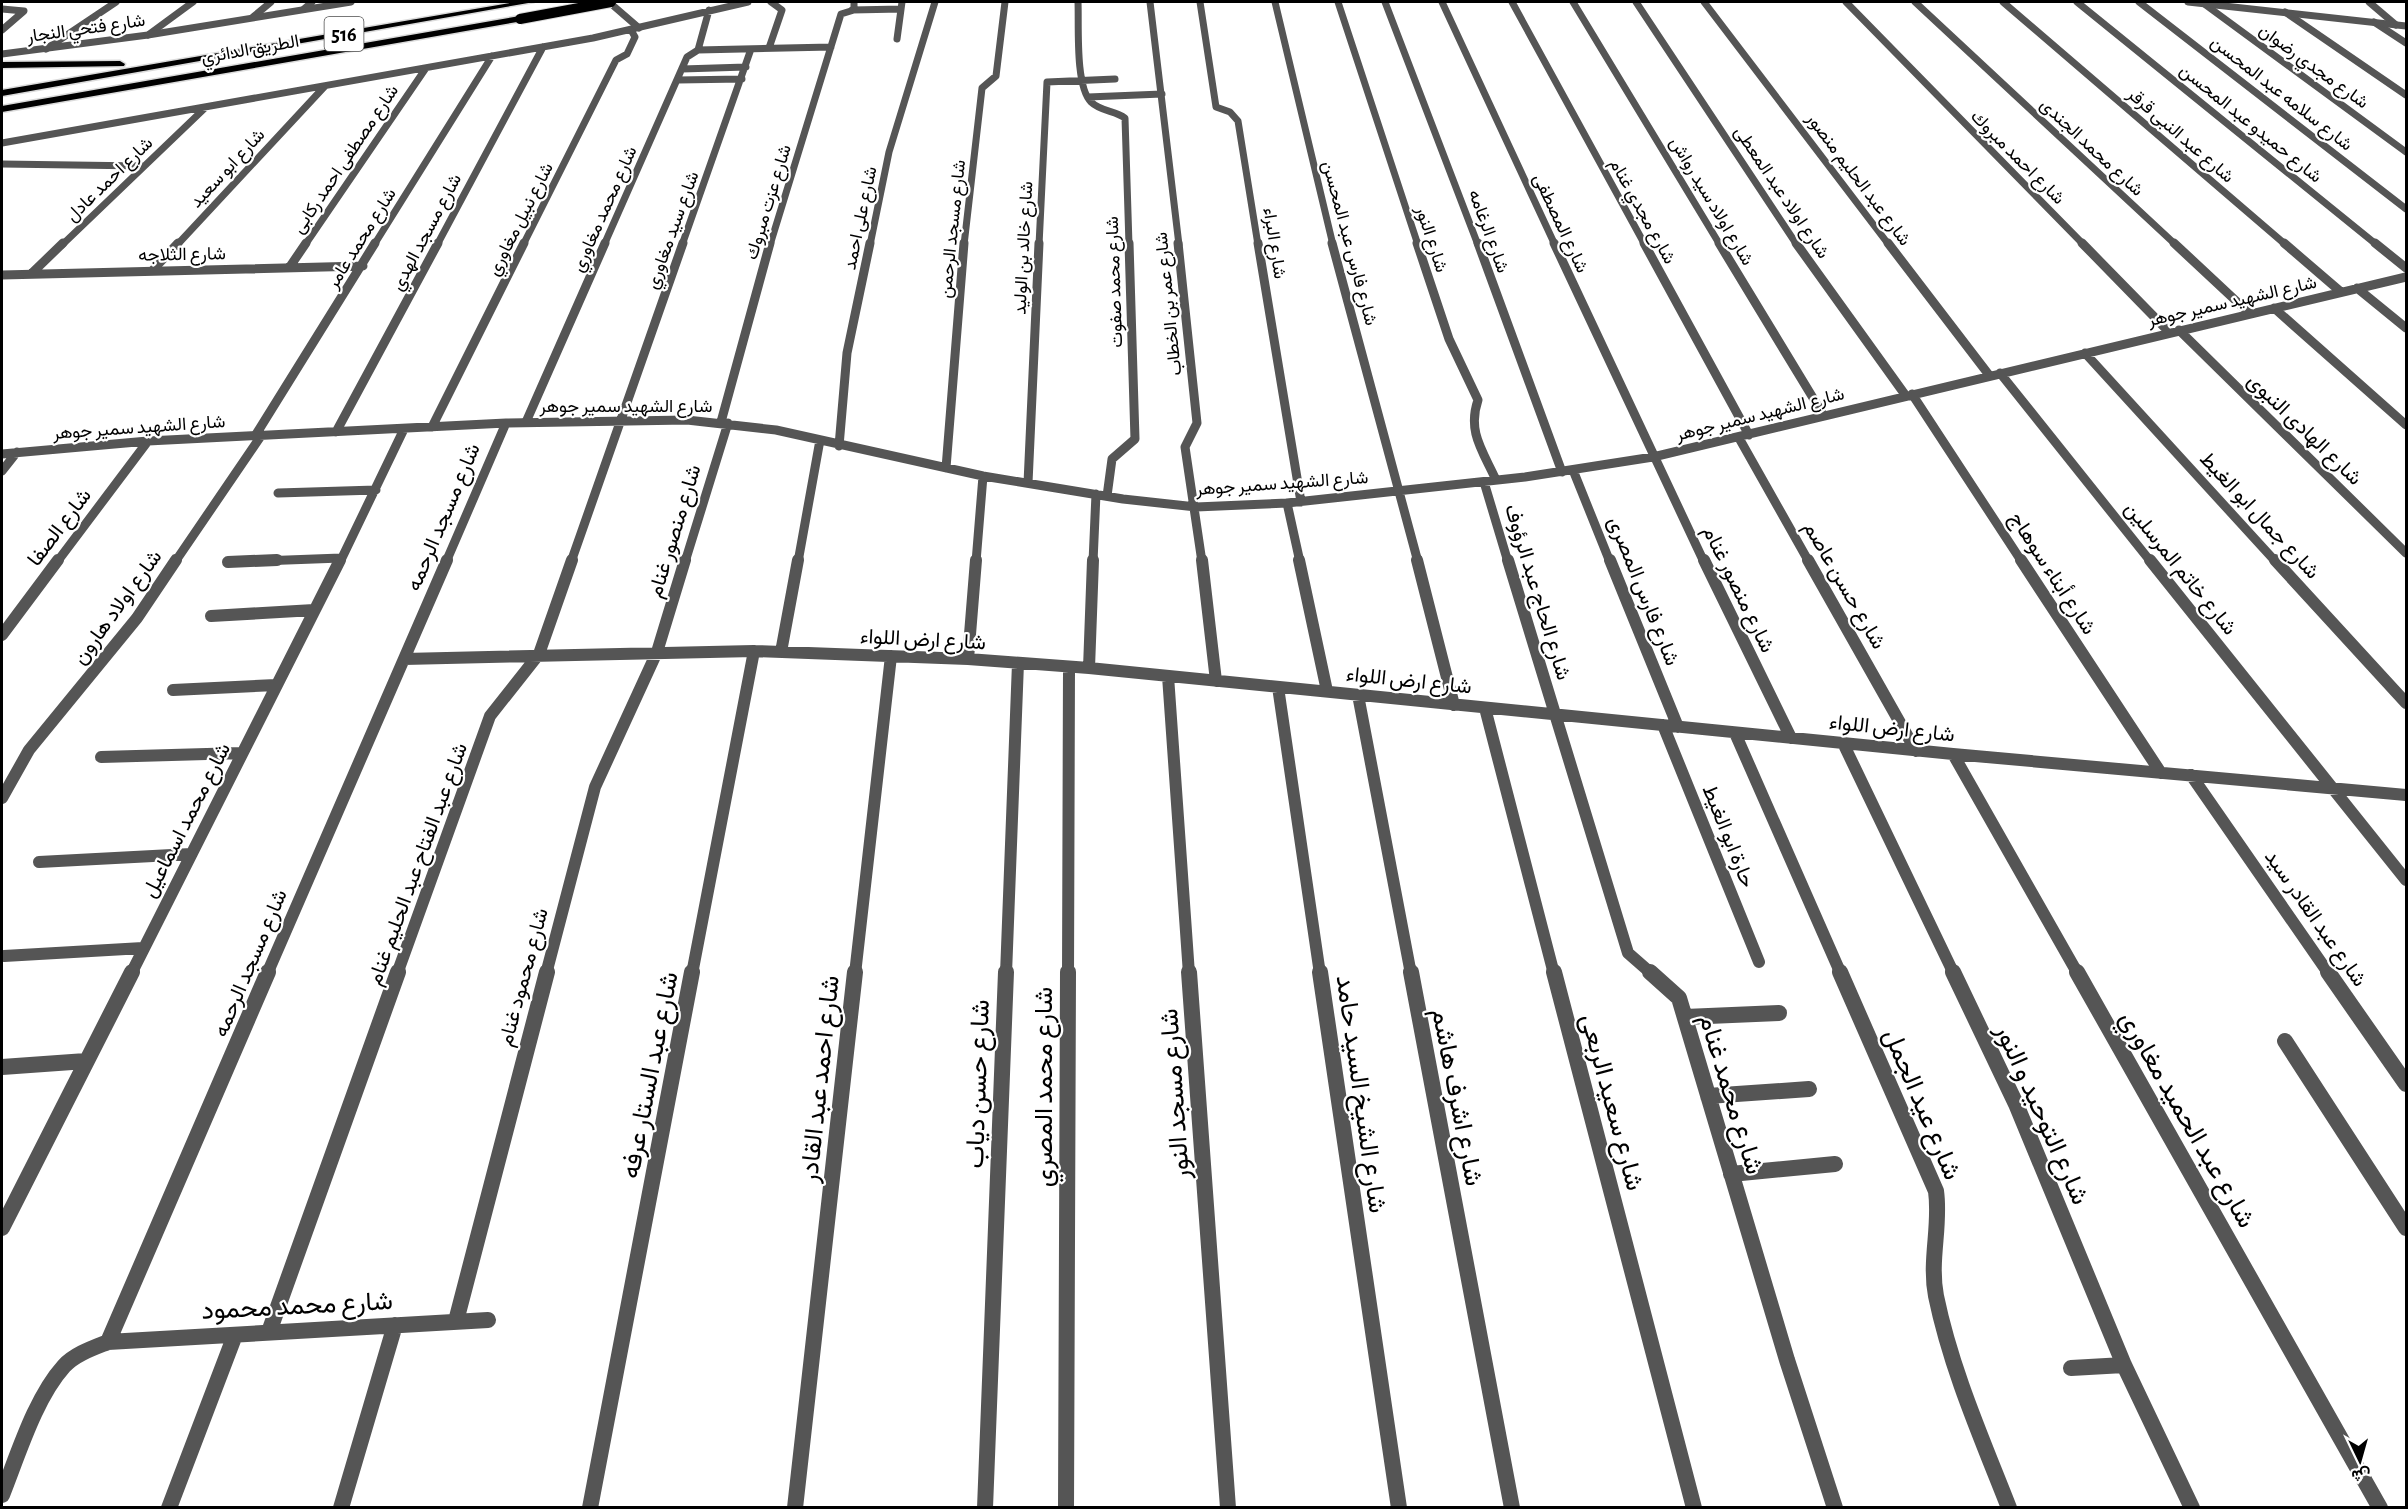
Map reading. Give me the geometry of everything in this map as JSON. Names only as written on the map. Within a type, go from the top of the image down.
[{"type":"highway","name":"الطريق الدائري","points":[[2,93],[529,2]]},
{"type":"highway","name":"الطريق الدائري","points":[[2,109],[610,2]]},
{"type":"highway","points":[[2,65],[176,63]]},
{"type":"street","points":[[46,49],[116,2]]},
{"type":"street","points":[[148,35],[193,2]]},
{"type":"street","points":[[253,17],[271,2]]},
{"type":"street","points":[[304,9],[312,2]]},
{"type":"street","name":"شارع فتحي النجار","points":[[2,54],[148,35],[351,2]]},
{"type":"street","points":[[610,2],[635,29]]},
{"type":"street","points":[[2,143],[543,47],[635,29],[748,2]]},
{"type":"street","points":[[769,48],[782,10],[771,2]]},
{"type":"street","name":"شارع على احمد","points":[[839,446],[848,353],[889,152],[935,2]]},
{"type":"street","name":"شارع مسجد الرحمن","points":[[946,468],[967,212],[982,88],[996,76],[1005,2]]},
{"type":"street","points":[[1078,2],[1083,79],[1088,97],[1162,94]]},
{"type":"street","name":"شارع عمر بن الخطاب","points":[[1150,2],[1197,423],[1185,447],[1196,507],[1216,681]]},
{"type":"street","name":"شارع البراء","points":[[1200,2],[1216,107],[1234,115],[1238,121],[1301,502]]},
{"type":"street","name":"شارع فارس عبد المحسن","points":[[1275,2],[1325,217],[1400,491],[1454,705]]},
{"type":"street","name":"شارع النور","points":[[1338,2],[1449,339],[1479,400],[1472,423],[1496,480]]},
{"type":"street","name":"شارع الرغامه","points":[[1385,2],[1567,471]]},
{"type":"street","name":"شارع المصطفى","points":[[1442,2],[1653,457]]},
{"type":"street","name":"شارع مجدي غنام","points":[[1512,2],[1744,436]]},
{"type":"street","name":"شارع اولاد سيد رواش","points":[[1573,2],[1824,416]]},
{"type":"street","name":"شارع اولاد عبد المعطى","points":[[1636,2],[1796,243],[1909,395]]},
{"type":"street","name":"شارع عبد الحليم منصور","points":[[1704,2],[1995,374]]},
{"type":"street","name":"شارع احمد مبروك","points":[[1846,2],[2174,331]]},
{"type":"street","name":"شارع محمد الجندى","points":[[1915,2],[2249,314]]},
{"type":"street","name":"شارع عبد النبى قرقر","points":[[2002,2],[2341,292]]},
{"type":"street","name":"شارع حميدو عبد المحسن","points":[[2077,2],[2406,268]]},
{"type":"street","name":"شارع سلامه عبد المحسن","points":[[2139,2],[2406,209]]},
{"type":"street","points":[[2188,2],[2406,26]]},
{"type":"street","points":[[2369,2],[2396,25]]},
{"type":"street","name":"شارع مجدي رضوان","points":[[2204,3],[2406,152]]},
{"type":"street","points":[[853,6],[902,5],[897,39]]},
{"type":"street","name":"شارع عزت مبروك","points":[[725,422],[772,237],[841,14],[853,6]]},
{"type":"street","points":[[2,9],[24,11],[2,30]]},
{"type":"street","name":"شارع محمد مغاوري","points":[[526,422],[687,57],[698,50],[709,10]]},
{"type":"street","points":[[2284,12],[2406,95]]},
{"type":"street","points":[[2374,22],[2406,43]]},
{"type":"street","name":"شارع نبيل مغاوري","points":[[432,427],[616,60],[627,54],[635,37],[635,29]]},
{"type":"street","name":"شارع مسجد الهدي","points":[[336,432],[543,47]]},
{"type":"street","points":[[698,50],[831,47]]},
{"type":"street","name":"شارع سيد مغاوري","points":[[619,420],[751,49]]},
{"type":"street","name":"شارع محمد عامر","points":[[258,436],[492,56]]},
{"type":"street","points":[[682,69],[746,67]]},
{"type":"street","name":"شارع مصطفى احمد ركابى","points":[[289,268],[426,68]]},
{"type":"street","points":[[678,80],[742,79]]},
{"type":"street","name":"شارع خالد بن الوليد","points":[[1028,483],[1047,82],[1115,79]]},
{"type":"street","name":"شارع ابو سعيد","points":[[152,271],[325,86]]},
{"type":"street","name":"شارع محمد صفوت","points":[[1088,97],[1093,104],[1125,118],[1135,434],[1131,444],[1116,453],[1112,459],[1101,495]]},
{"type":"street","name":"شارع احمد عادل","points":[[31,274],[207,106]]},
{"type":"street","points":[[2,164],[144,166]]},
{"type":"street","name":"شارع الثلاجه","points":[[2,275],[363,266]]},
{"type":"street","name":"شارع الشهيد سمير جوهر","points":[[2,454],[148,441],[526,422],[619,420],[725,422],[820,440],[983,476],[1101,495],[1196,507],[1301,502],[1484,482],[1653,457],[2406,277]]},
{"type":"street","points":[[2357,288],[2406,328]]},
{"type":"street","points":[[2274,308],[2406,425]]},
{"type":"street","name":"شارع الهادى النبوى","points":[[2174,331],[2406,553]]},
{"type":"street","name":"شارع جمال ابو الغيط","points":[[2085,353],[2406,704]]},
{"type":"street","name":"شارع خاتم المرسلين","points":[[1995,374],[2406,880]]},
{"type":"street","name":"شارع أبناء سوهاج","points":[[1909,395],[2161,773]]},
{"type":"street","name":"شارع عبد الفتاح عبد الحليم غنام","points":[[268,1332],[490,717],[499,703],[528,675],[539,654],[619,420]]},
{"type":"street","name":"شارع منصور غنام","points":[[657,652],[725,422]]},
{"type":"street","name":"شارع مسجد الرحمه","points":[[108,1342],[506,423]]},
{"type":"street","name":"شارع محمد اسماعيل","points":[[2,1228],[376,490],[404,429]]},
{"type":"street","name":"شارع اولاد هارون","points":[[2,798],[29,750],[137,618],[258,436]]},
{"type":"street","name":"شارع حسن عاصم","points":[[1744,436],[1916,750]]},
{"type":"street","points":[[781,651],[820,440]]},
{"type":"street","name":"شارع الصفا","points":[[2,635],[148,441]]},
{"type":"street","points":[[2,471],[17,452]]},
{"type":"street","name":"شارع منصور غنام","points":[[1653,457],[1791,738]]},
{"type":"street","name":"شارع فارس المصرى","points":[[1567,471],[1678,727]]},
{"type":"street","points":[[968,659],[983,476]]},
{"type":"street","name":"شارع الحاج عبد الرؤوف","points":[[1484,482],[1555,714]]},
{"type":"street","points":[[278,493],[376,490]]},
{"type":"street","points":[[1089,668],[1101,495]]},
{"type":"street","points":[[1287,503],[1327,691]]},
{"type":"street","points":[[228,562],[341,558]]},
{"type":"street","points":[[211,616],[314,610]]},
{"type":"street","name":"شارع ارض اللواء","points":[[404,660],[539,654],[754,651],[968,659],[1089,668],[1953,754],[2406,795]]},
{"type":"street","name":"شارع عبد الستار عرفه","points":[[590,1508],[754,651]]},
{"type":"street","name":"شارع محمود غنام","points":[[456,1321],[596,787],[657,652]]},
{"type":"street","name":"شارع احمد عبد القادر","points":[[795,1508],[891,656]]},
{"type":"street","name":"شارع حسن دياب","points":[[985,1508],[1018,663]]},
{"type":"street","name":"شارع محمد المصري","points":[[1066,1508],[1069,667]]},
{"type":"street","name":"شارع مسجد النور","points":[[1168,676],[1228,1508]]},
{"type":"street","points":[[173,690],[276,685]]},
{"type":"street","name":"شارع الشيخ السيد حامد","points":[[1278,687],[1399,1508]]},
{"type":"street","name":"شارع اشرف هاشم","points":[[1358,695],[1512,1508]]},
{"type":"street","name":"شارع سعيد الربعى","points":[[1485,708],[1694,1508]]},
{"type":"street","name":"شارع محمد غنام","points":[[1555,714],[1628,953],[1645,970],[1670,986],[1679,998],[1786,1360],[1835,1508]]},
{"type":"street","name":"حارة ابو الغيط","points":[[1663,725],[1759,962]]},
{"type":"street","name":"شارع عيد الجمل","points":[[1735,732],[1936,1191],[1939,1212],[1932,1265],[1936,1296],[1965,1396],[2010,1508]]},
{"type":"street","name":"شارع التوحيد و النور","points":[[1843,743],[2016,1104],[2124,1365],[2192,1508]]},
{"type":"street","points":[[101,758],[242,753]]},
{"type":"street","name":"شارع عبد الحميد مغاوري","points":[[1953,754],[2380,1508]]},
{"type":"street","name":"شارع عبد القادر سيد","points":[[2191,775],[2406,1084]]},
{"type":"street","points":[[39,862],[191,854]]},
{"type":"street","points":[[4,956],[143,948]]},
{"type":"street","points":[[1684,1017],[1779,1013]]},
{"type":"street","points":[[2285,1041],[2406,1228]]},
{"type":"street","points":[[2,1066],[86,1061]]},
{"type":"street","points":[[1708,1096],[1809,1089]]},
{"type":"street","points":[[1731,1174],[1835,1164]]},
{"type":"street","name":"شارع محمد محمود","points":[[108,1342],[488,1320]]},
{"type":"street","points":[[341,1508],[395,1325]]},
{"type":"street","points":[[169,1508],[235,1335]]},
{"type":"street","points":[[2,1495],[51,1385],[64,1367],[85,1351],[108,1342]]},
{"type":"street","points":[[2071,1368],[2124,1365]]}]
